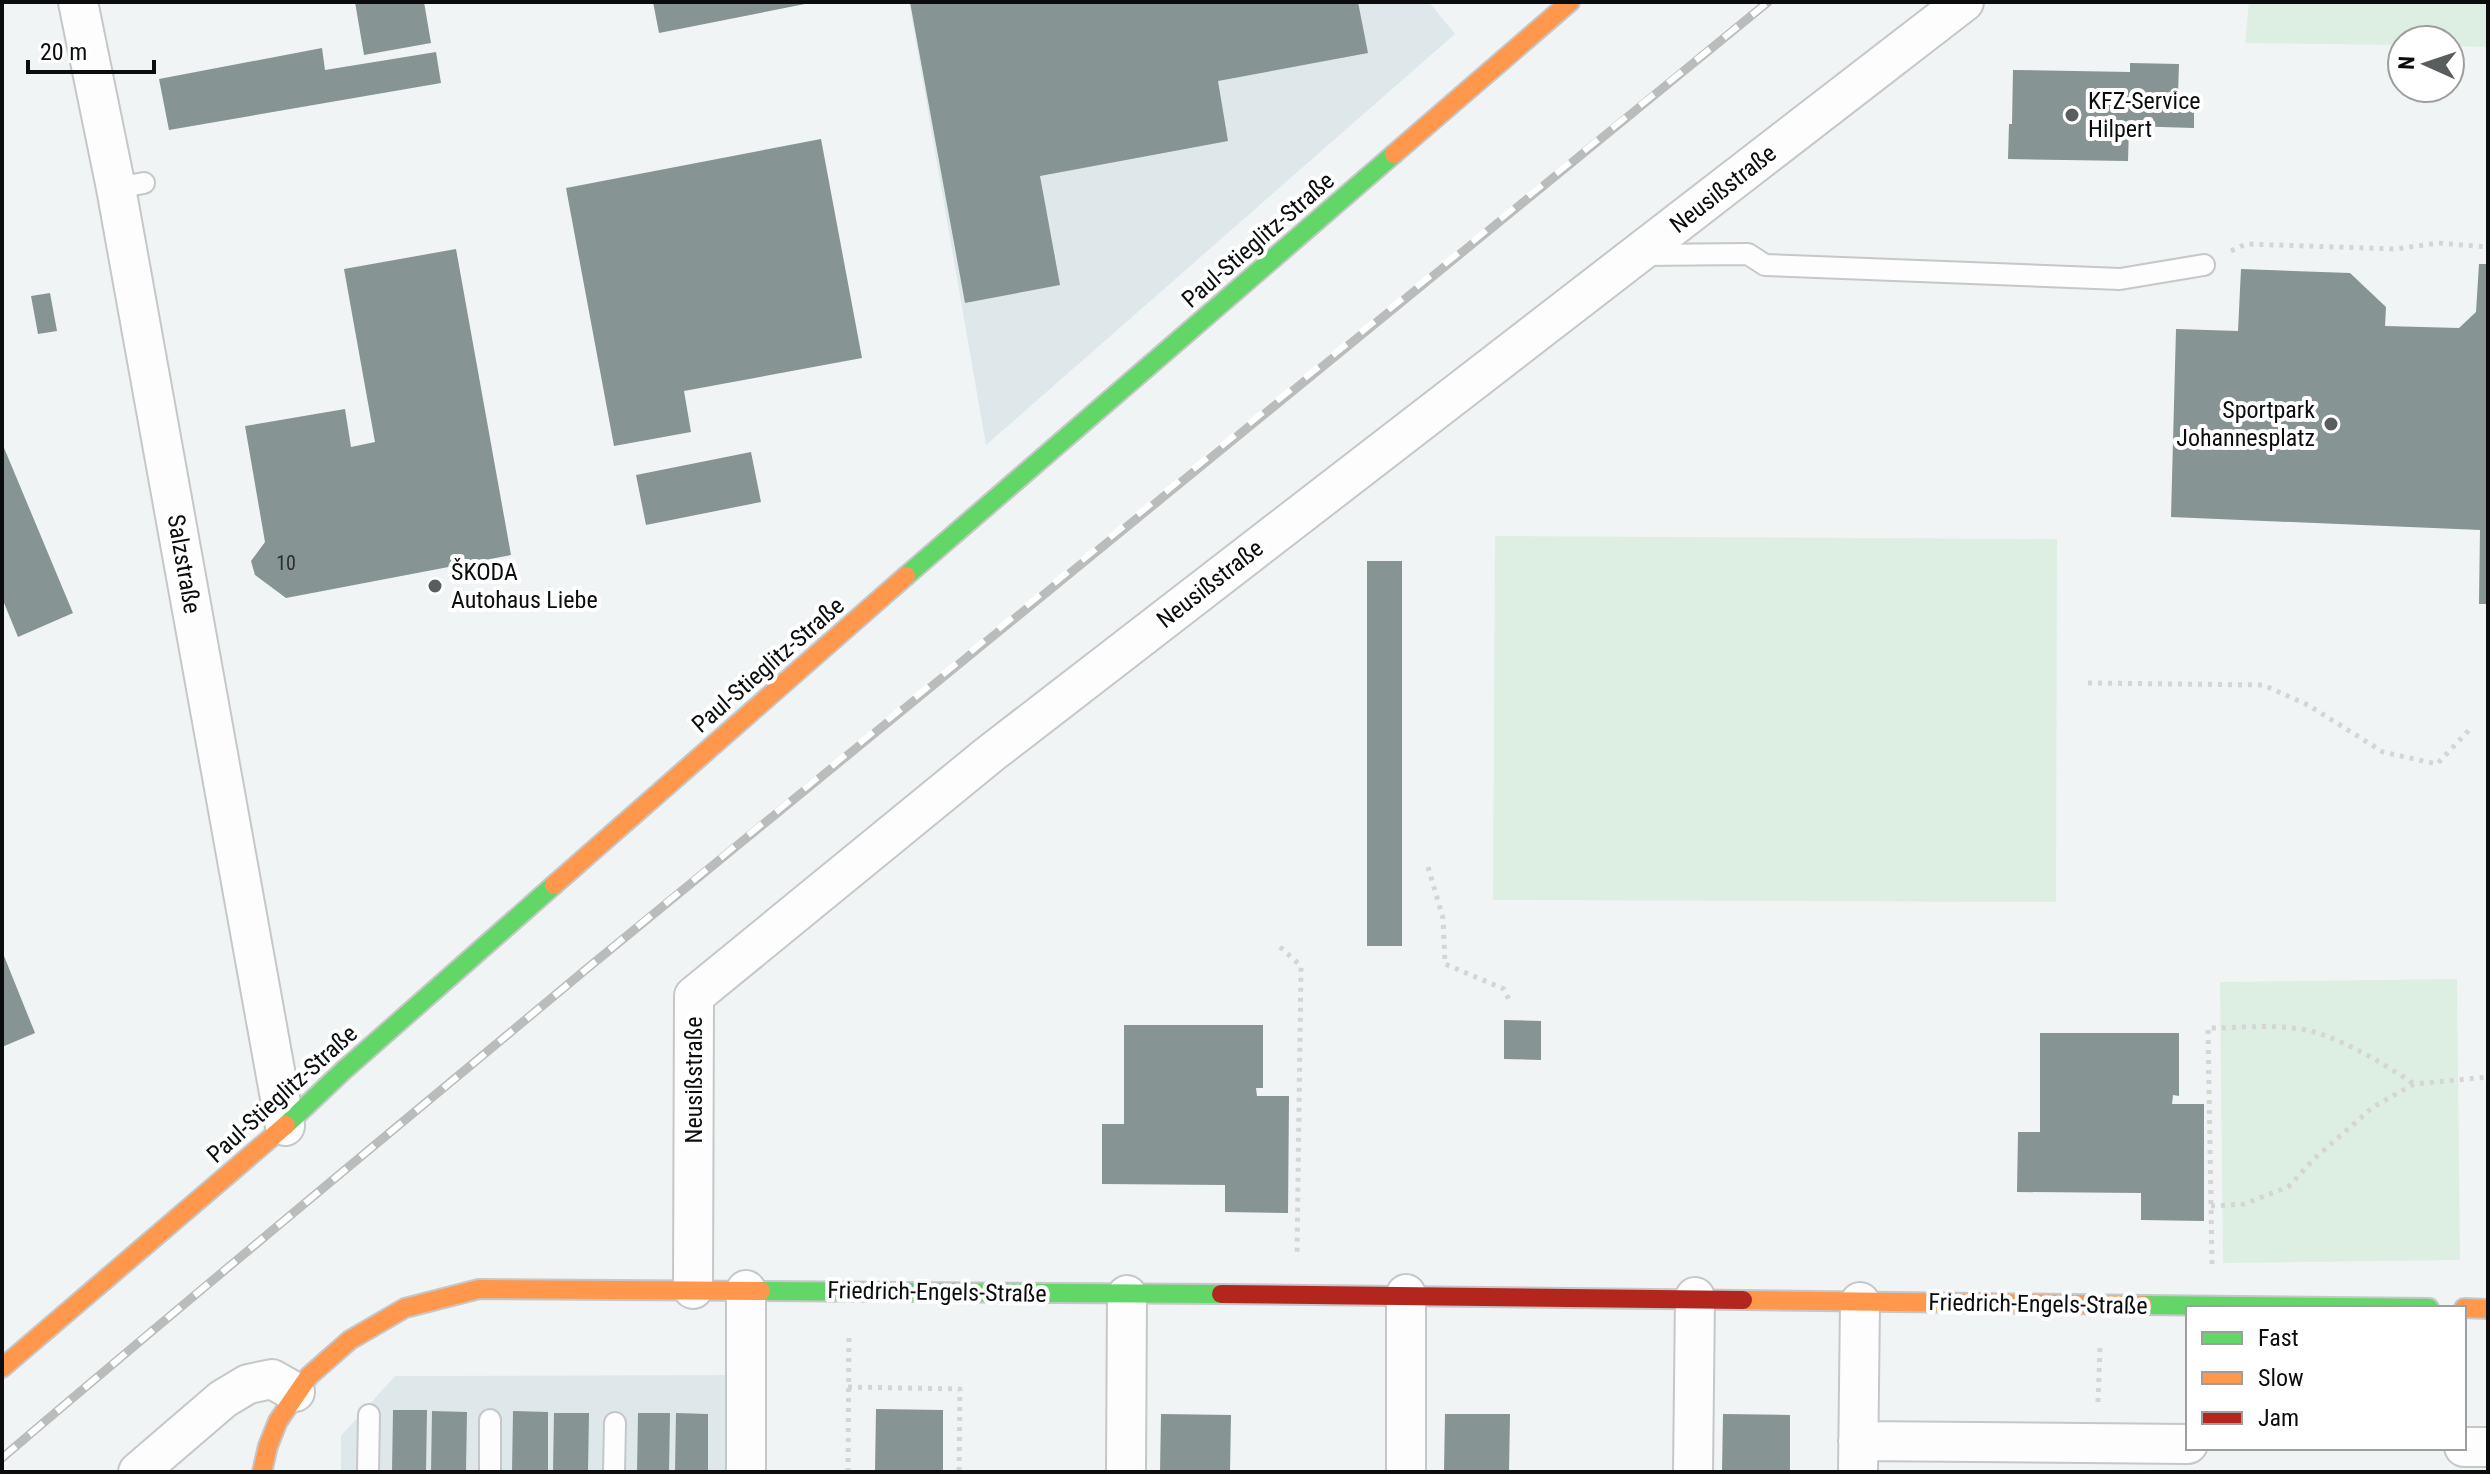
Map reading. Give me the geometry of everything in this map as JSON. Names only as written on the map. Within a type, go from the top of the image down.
[{"type":"street","name":"Salzstraße","points":[[78,2],[130,186],[285,1126]]},
{"type":"street","name":"Paul-Stieglitz-Straße","points":[[2,1368],[285,1126],[343,1071],[970,520],[1570,2]]},
{"type":"street","name":"Neusißstraße","points":[[693,1289],[694,996],[990,754],[1964,2]]},
{"type":"street","name":"Friedrich-Engels-Straße","points":[[295,1392],[326,1359],[360,1332],[397,1311],[479,1289],[1127,1295],[1406,1294],[2285,1306]]},
{"type":"street","points":[[746,1290],[746,1472]]},
{"type":"street","points":[[1406,1294],[1406,1472]]},
{"type":"street","points":[[1126,1472],[1127,1295]]},
{"type":"street","points":[[1693,1472],[1695,1297]]},
{"type":"street","points":[[1860,1302],[1858,1457],[2097,1443],[2186,1444]]},
{"type":"street","points":[[2466,1308],[2488,1309]]},
{"type":"street","points":[[138,1472],[223,1399],[248,1384],[272,1379],[295,1392],[278,1422],[262,1472]]},
{"type":"street","points":[[2466,1447],[2488,1447]]},
{"type":"lane","points":[[1637,255],[1748,254],[1765,265],[2120,279],[2204,265]]},
{"type":"lane","points":[[368,1472],[369,1415]]},
{"type":"lane","points":[[490,1420],[490,1472]]},
{"type":"lane","points":[[614,1472],[615,1423]]},
{"type":"path","points":[[2204,265],[2246,244],[2396,249],[2438,243],[2488,247]]},
{"type":"path","points":[[2088,683],[2263,685],[2308,705],[2383,752],[2437,764],[2472,727]]},
{"type":"path","points":[[1428,867],[1443,918],[1445,964],[1504,989],[1510,1002]]},
{"type":"path","points":[[1280,947],[1301,966],[1297,1295]]},
{"type":"path","points":[[2213,1305],[2208,1028],[2313,1032],[2386,1066],[2414,1084]]},
{"type":"path","points":[[2211,1206],[2244,1204],[2288,1187],[2314,1159],[2373,1107],[2414,1084],[2488,1077]]},
{"type":"path","points":[[848,1472],[850,1291]]},
{"type":"path","points":[[2097,1443],[2101,1304]]},
{"type":"path","points":[[848,1387],[960,1389],[959,1472]]},
{"type":"shaded area","points":[[909,2],[1429,2],[1455,34],[986,445]]},
{"type":"shaded area","points":[[746,1375],[746,1472],[341,1472],[341,1436],[395,1376]]},
{"type":"green space","points":[[2249,2],[2488,2],[2488,47],[2466,46],[2466,24],[2386,24],[2386,45],[2245,43]]},
{"type":"green space","points":[[1495,536],[2057,539],[2056,902],[1493,900]]},
{"type":"green space","points":[[2457,979],[2460,1260],[2223,1263],[2220,982]]},
{"type":"building","points":[[355,2],[424,2],[431,43],[364,55]]},
{"type":"building","points":[[653,2],[810,2],[810,3],[659,33]]},
{"type":"building","points":[[910,2],[1358,2],[1368,53],[1218,81],[1228,141],[1040,176],[1060,285],[965,303]]},
{"type":"building","points":[[322,48],[325,70],[436,52],[441,83],[169,130],[159,79]]},
{"type":"building","points":[[2130,63],[2179,64],[2178,95],[2194,96],[2194,128],[2129,126],[2128,161],[2008,159],[2013,70],[2130,72]]},
{"type":"building","points":[[821,139],[862,358],[684,391],[691,432],[614,446],[566,188]]},
{"type":"building","points":[[456,249],[511,555],[286,598],[255,575],[251,561],[265,542],[245,426],[345,409],[351,447],[375,442],[344,269]]},
{"type":"building","name":"Sportpark Johannesplatz","points":[[2479,264],[2488,264],[2488,604],[2479,604],[2480,530],[2171,517],[2176,329],[2238,331],[2241,269],[2350,273],[2386,307],[2385,326],[2459,328],[2476,312]]},
{"type":"building","points":[[50,293],[57,331],[38,334],[31,296]]},
{"type":"building","points":[[2,443],[73,613],[18,637],[2,598]]},
{"type":"building","points":[[751,452],[761,502],[646,525],[636,475]]},
{"type":"building","points":[[1367,561],[1402,561],[1402,946],[1367,946]]},
{"type":"building","points":[[2,951],[35,1033],[2,1047]]},
{"type":"building","points":[[1504,1020],[1541,1021],[1541,1060],[1504,1059]]},
{"type":"building","points":[[1124,1025],[1263,1025],[1263,1088],[1256,1088],[1257,1096],[1289,1096],[1288,1213],[1225,1212],[1225,1185],[1102,1184],[1102,1124],[1124,1124]]},
{"type":"building","points":[[2040,1033],[2179,1033],[2179,1096],[2173,1095],[2172,1104],[2204,1104],[2204,1221],[2141,1220],[2141,1193],[2017,1192],[2018,1132],[2040,1132]]},
{"type":"building","points":[[876,1409],[943,1410],[943,1472],[875,1472]]},
{"type":"building","points":[[393,1410],[427,1410],[426,1472],[392,1472]]},
{"type":"building","points":[[432,1411],[467,1412],[466,1472],[431,1472]]},
{"type":"building","points":[[513,1411],[548,1412],[548,1472],[512,1472]]},
{"type":"building","points":[[554,1413],[589,1413],[588,1472],[553,1472]]},
{"type":"building","points":[[638,1413],[670,1413],[669,1472],[637,1472]]},
{"type":"building","points":[[676,1413],[708,1414],[708,1472],[675,1472]]},
{"type":"building","points":[[1161,1414],[1231,1415],[1230,1472],[1160,1472]]},
{"type":"building","points":[[1445,1414],[1510,1414],[1509,1472],[1444,1472]]},
{"type":"building","points":[[1723,1414],[1790,1415],[1790,1472],[1722,1472]]},
{"type":"railway","points":[[2,1458],[879,727],[1768,2]]},
{"type":"traffic: fast","points":[[906,576],[1394,154]]},
{"type":"traffic: fast","points":[[286,1125],[554,885]]},
{"type":"traffic: fast","points":[[761,1291],[1221,1294]]},
{"type":"traffic: fast","points":[[2143,1305],[2238,1306]]},
{"type":"traffic: slow","points":[[1394,154],[1570,2]]},
{"type":"traffic: slow","points":[[554,885],[906,576]]},
{"type":"traffic: slow","points":[[2,1368],[286,1125]]},
{"type":"traffic: slow","points":[[262,1472],[278,1421],[309,1376],[350,1340],[405,1308],[479,1289],[761,1291]]},
{"type":"traffic: slow","points":[[1743,1300],[2143,1305]]},
{"type":"traffic: slow","points":[[2466,1308],[2488,1309]]},
{"type":"traffic: jam","points":[[1221,1294],[1743,1300]]},
{"type":"place","name":"KFZ-Service Hilpert","points":[[2072,115]]},
{"type":"place","name":"Sportpark Johannesplatz","points":[[2331,424]]},
{"type":"place","name":"ŠKODA Autohaus Liebe","points":[[435,586]]}]
